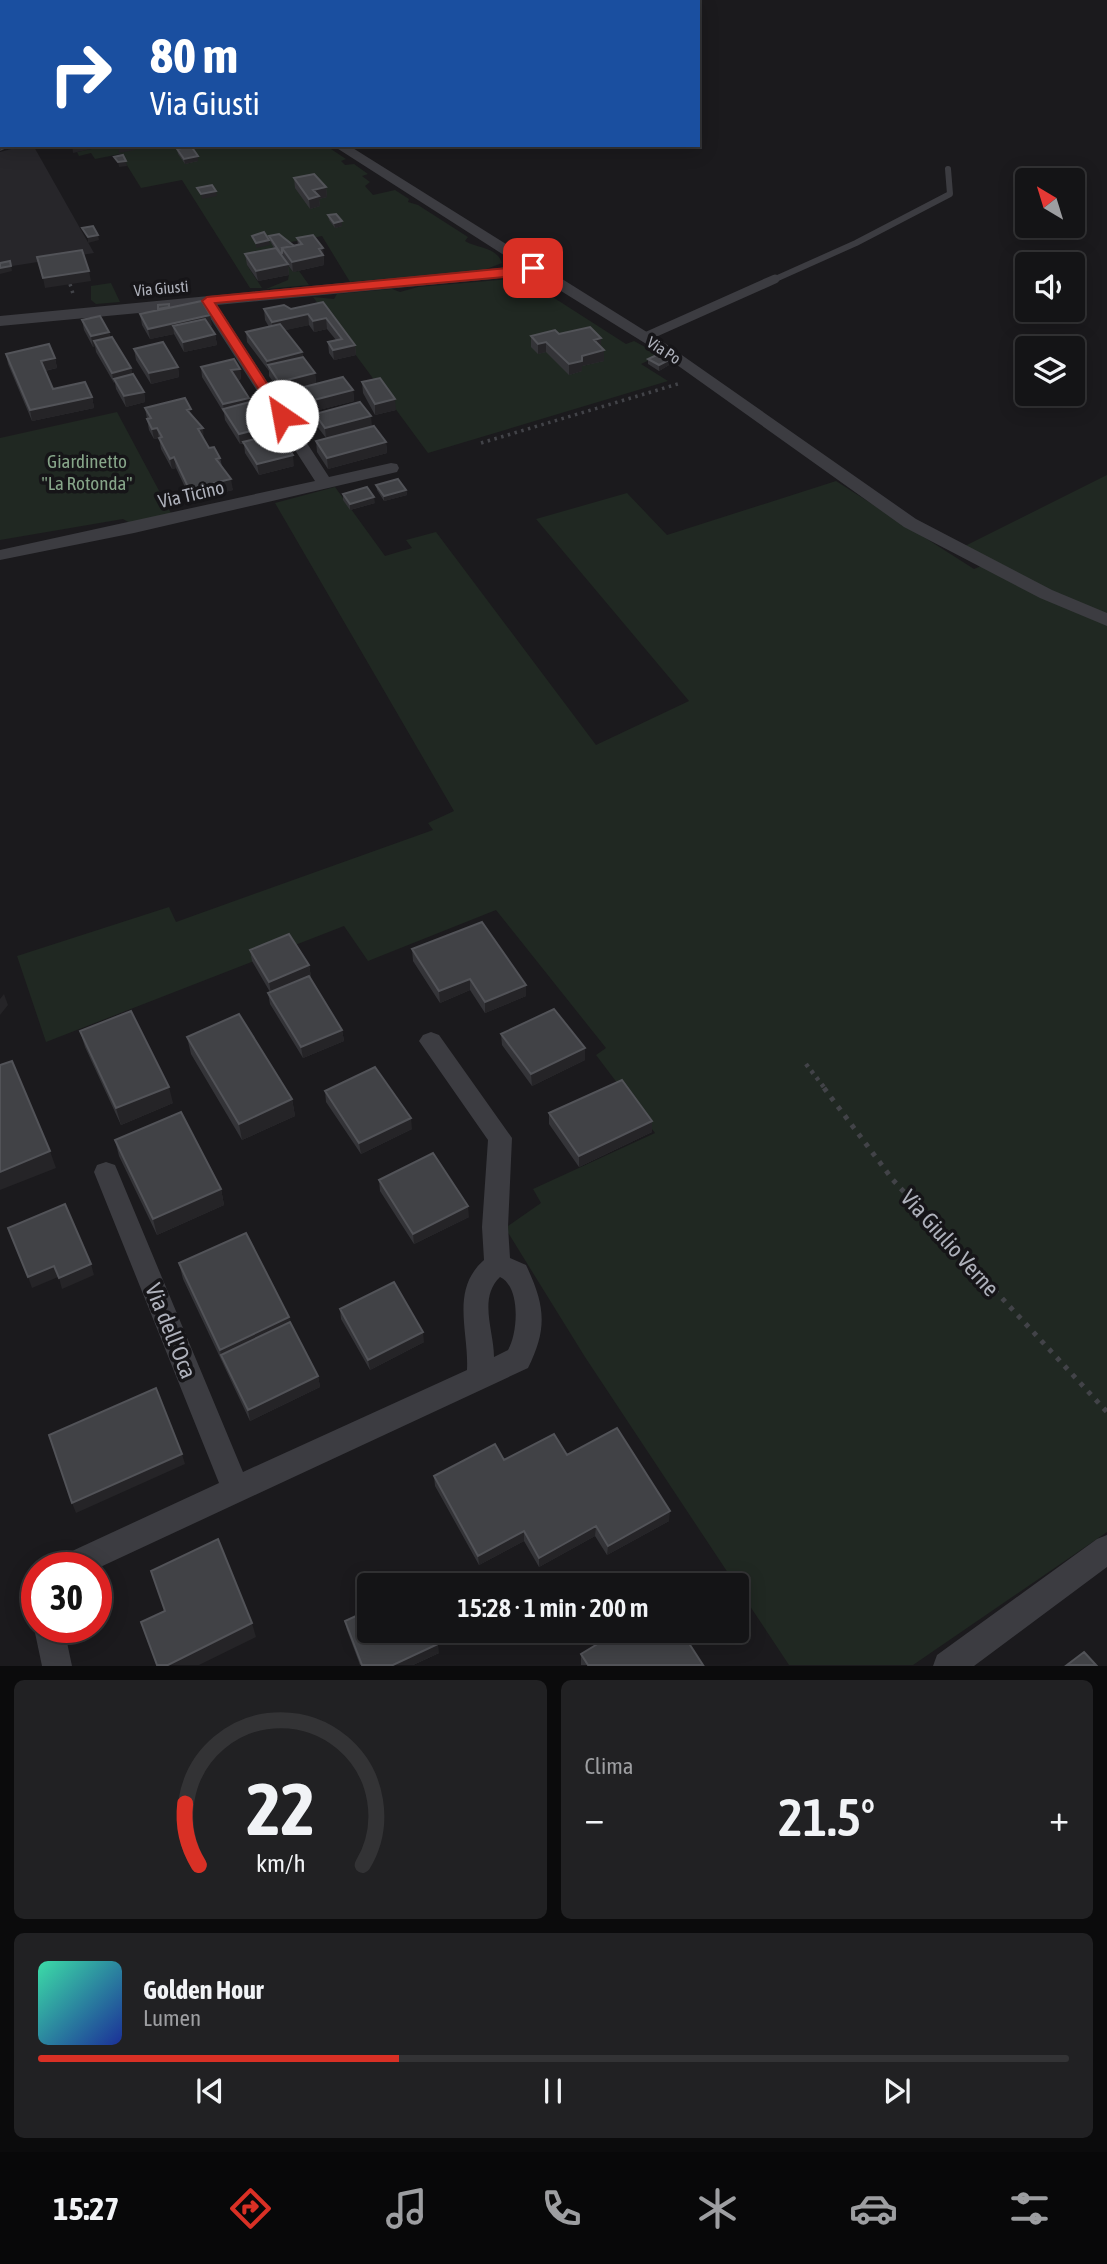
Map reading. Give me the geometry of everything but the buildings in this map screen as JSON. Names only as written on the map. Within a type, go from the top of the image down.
[{"type":"street","name":"Via Po","points":[[343,149],[645,337],[910,523],[984,564],[1107,620]]},
{"type":"street","name":"Via Giusti","points":[[0,321],[516,272],[533,268]]},
{"type":"street","points":[[207,301],[326,485]]},
{"type":"street","name":"Via Ticino","points":[[0,555],[326,485],[391,468]]},
{"type":"street","points":[[431,1041],[500,1138],[495,1227],[497,1264]]},
{"type":"street","name":"Via dell'Oca","points":[[106,1172],[236,1489]]},
{"type":"street","points":[[101,1552],[518,1359],[529,1341],[532,1317],[517,1273],[497,1264]]},
{"type":"street","points":[[480,1377],[481,1344],[473,1308],[482,1275],[497,1264]]},
{"type":"street","points":[[948,1665],[1107,1549]]},
{"type":"street","points":[[52,1643],[57,1665]]},
{"type":"lane","points":[[645,337],[856,243],[950,194],[948,169]]},
{"type":"path","points":[[70,284],[72,290]]},
{"type":"path","points":[[481,443],[704,376]]},
{"type":"path","name":"Via Giulio Verne","points":[[806,1064],[893,1180],[1107,1412]]},
{"type":"shaded area","points":[[19,147],[34,147],[94,253],[0,268],[0,152]]},
{"type":"green space","points":[[101,147],[328,147],[346,159],[341,161],[345,165],[354,164],[368,174],[362,176],[370,182],[365,186],[373,195],[395,190],[409,199],[408,202],[418,205],[468,237],[465,241],[496,254],[502,263],[484,270],[350,282],[322,236],[286,243],[283,259],[293,272],[299,271],[309,285],[266,289],[288,280],[289,274],[247,265],[262,288],[250,288],[182,180],[141,188],[120,154],[95,159],[91,153],[79,156],[77,152]]},
{"type":"green space","points":[[523,278],[626,344],[634,341],[660,355],[641,364],[668,381],[428,453],[313,297],[334,299],[337,294],[392,289],[400,292],[418,287]]},
{"type":"green space","points":[[111,283],[120,302],[96,304],[91,300],[91,286]]},
{"type":"green space","name":"Giardinetto \"La Rotonda\"","points":[[117,412],[172,515],[130,523],[123,519],[0,540],[0,438]]},
{"type":"green space","points":[[1107,475],[1107,1532],[913,1665],[789,1665],[749,1605],[749,1573],[728,1573],[585,1357],[507,1231],[508,1226],[541,1203],[533,1189],[655,1133],[596,1055],[606,1048],[496,910],[368,961],[344,926],[46,1042],[17,956],[169,907],[176,922],[433,830],[428,823],[454,811],[275,503],[335,487],[385,556],[412,548],[406,540],[436,532],[596,745],[689,701],[536,519],[627,493],[667,535],[836,481],[974,569],[986,564],[961,548]]},
{"type":"route","points":[[282,416],[207,301],[516,272],[533,268]]}]
